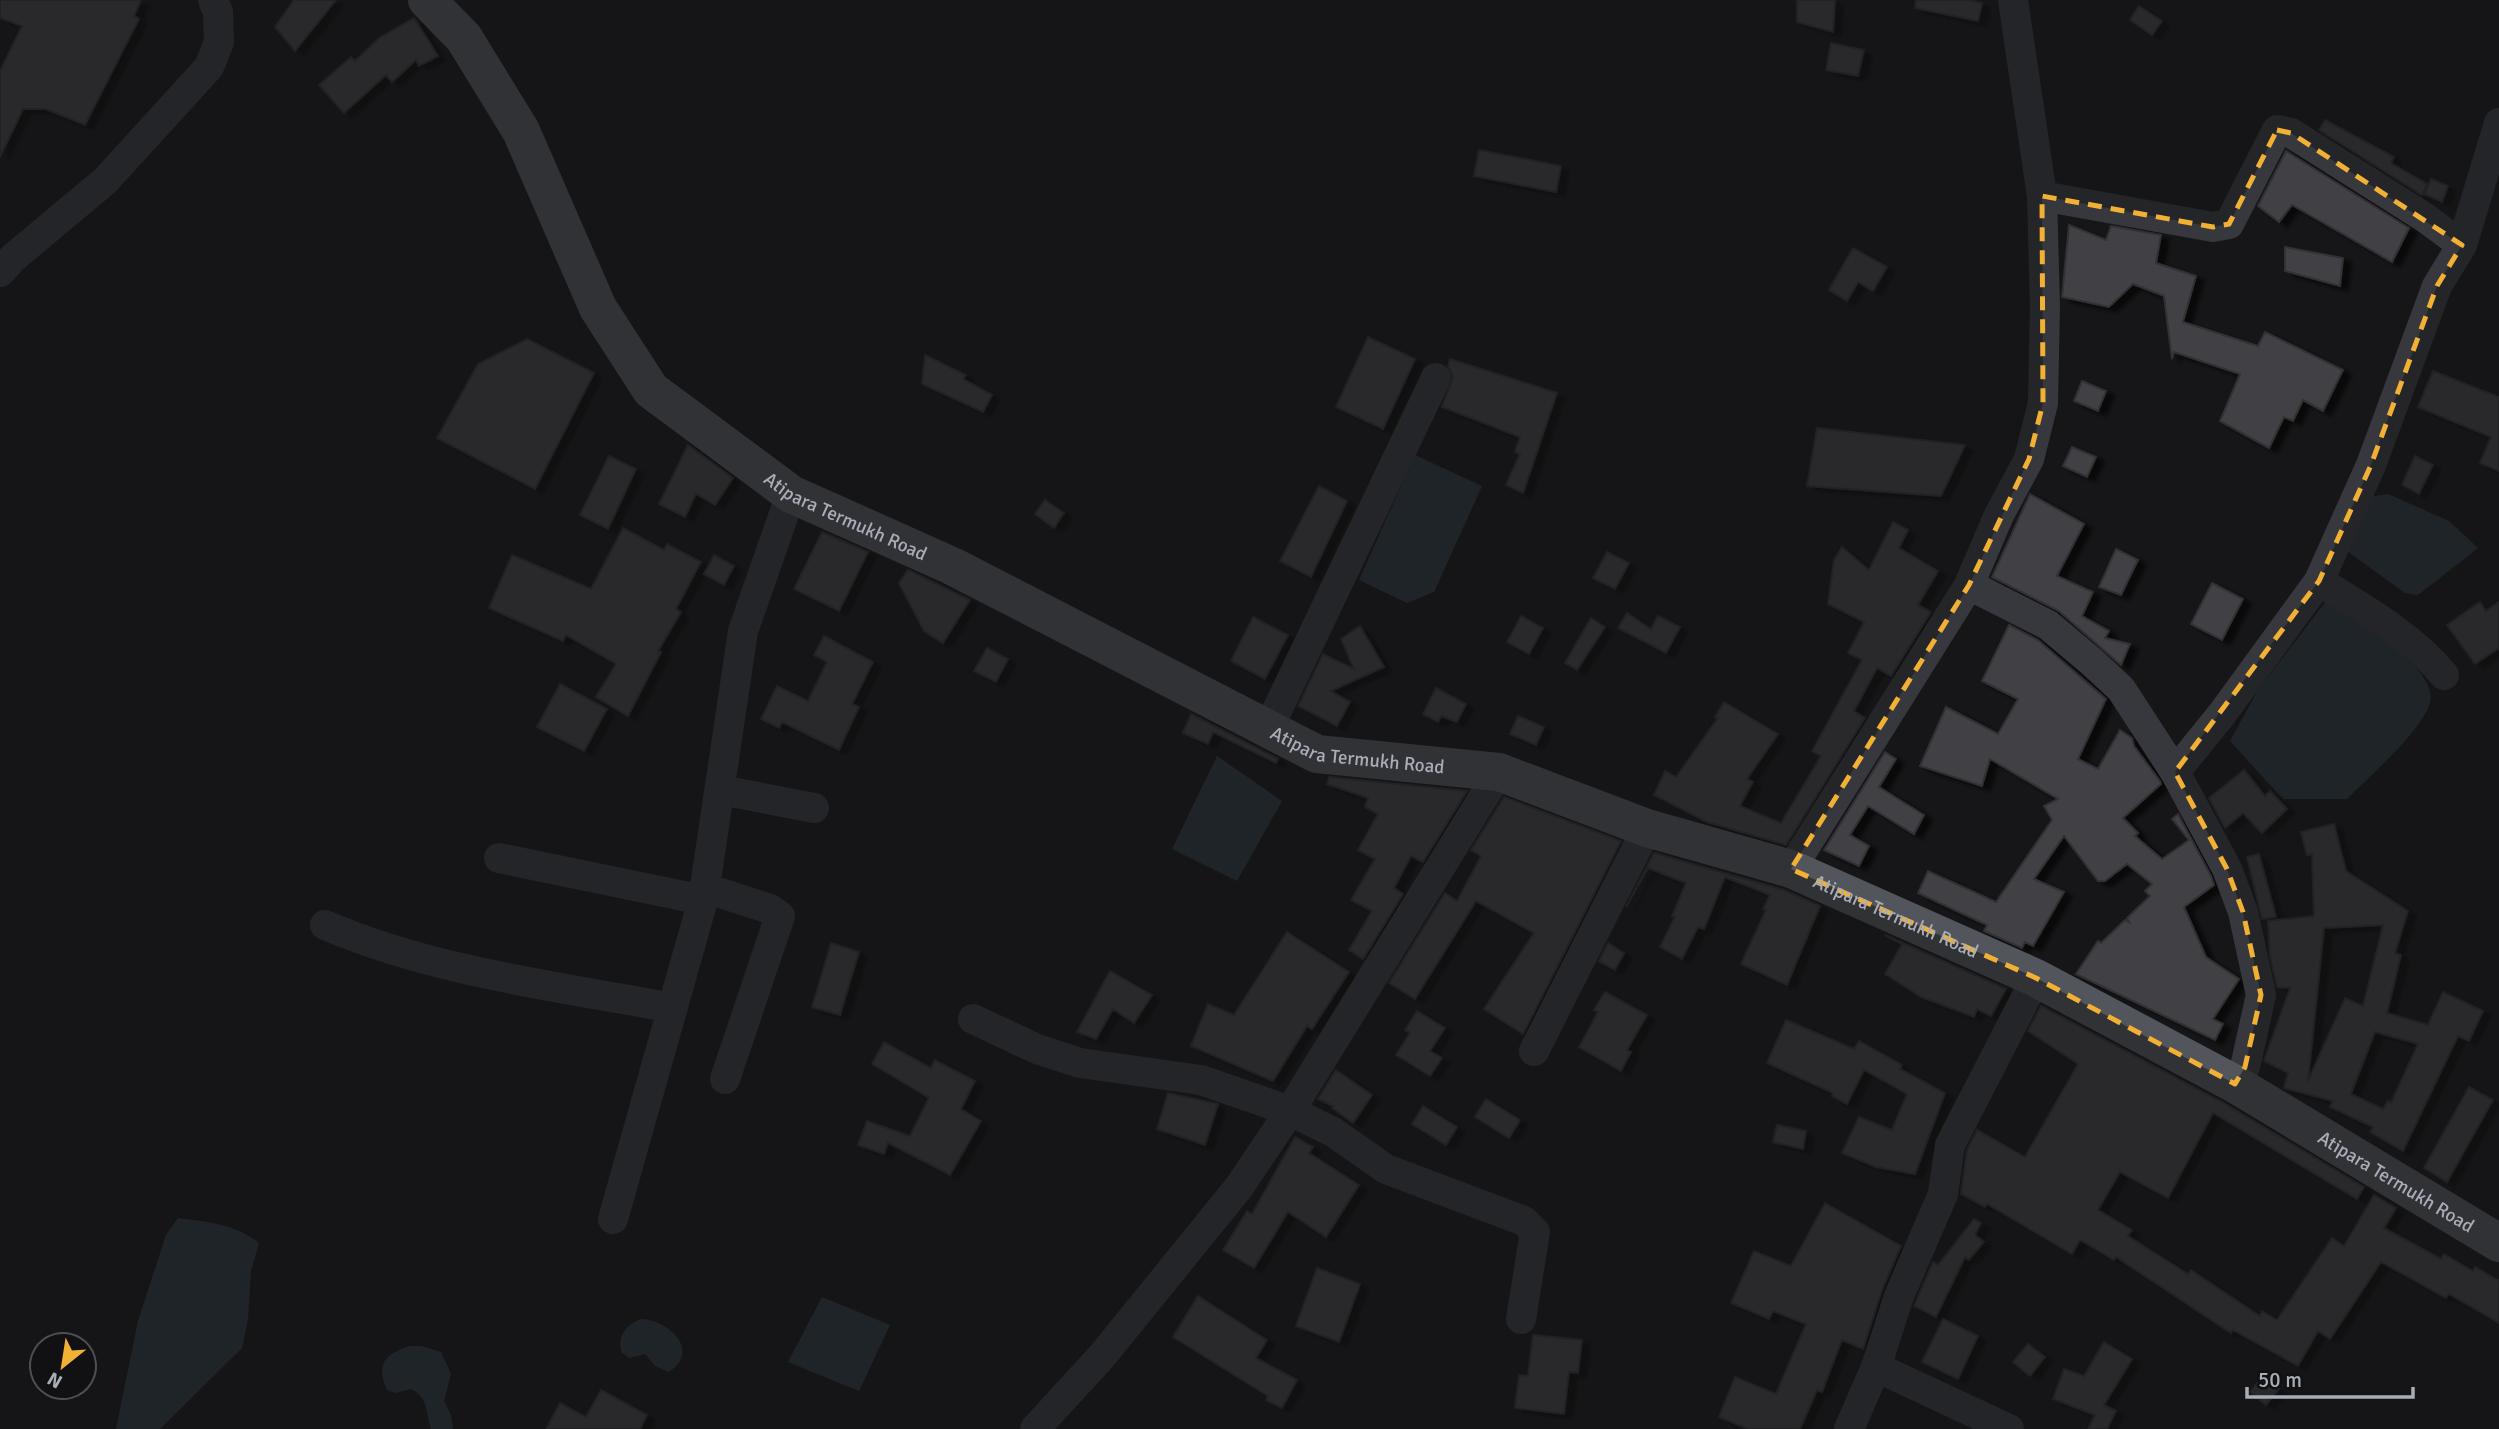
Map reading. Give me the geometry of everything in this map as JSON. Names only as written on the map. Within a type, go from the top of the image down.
[{"type":"main road","name":"Atipara Termukh Road","points":[[427,0],[464,38],[521,131],[598,308],[651,390],[790,494],[952,566],[1317,754],[1499,772],[1647,828],[1791,869],[2036,978],[2235,1084],[2499,1243]]},
{"type":"street","points":[[0,272],[14,257],[105,181],[209,67],[219,42],[218,12],[213,0]]},
{"type":"street","points":[[1791,869],[1969,585],[1999,515],[2029,458],[2043,403],[2045,306],[2042,196],[2012,0]]},
{"type":"street","points":[[2175,772],[2222,714],[2319,581],[2371,465],[2437,286],[2462,245],[2499,123]]},
{"type":"street","points":[[2042,196],[2213,227],[2229,224],[2277,130],[2291,133],[2424,217],[2462,245]]},
{"type":"street","points":[[1268,729],[1436,378]]},
{"type":"street","points":[[613,1219],[704,894],[743,631],[790,494]]},
{"type":"street","points":[[2319,581],[2381,620],[2434,663],[2444,675]]},
{"type":"street","points":[[1969,585],[2048,625],[2121,689],[2175,772],[2227,869],[2243,912],[2261,995],[2245,1067],[2235,1084]]},
{"type":"street","points":[[1035,1429],[1102,1356],[1239,1186],[1290,1111],[1499,772]]},
{"type":"street","points":[[721,790],[814,808]]},
{"type":"street","points":[[1534,1051],[1647,828]]},
{"type":"street","points":[[499,858],[704,894],[770,909],[780,916],[725,1079]]},
{"type":"street","points":[[326,925],[367,943],[432,962],[673,1008]]},
{"type":"street","points":[[1849,1429],[1876,1367],[1899,1296],[1943,1194],[1950,1145],[2036,978]]},
{"type":"street","points":[[973,1019],[1037,1049],[1080,1063],[1201,1080],[1290,1111],[1333,1132],[1386,1169],[1524,1221],[1535,1232],[1521,1318]]},
{"type":"street","points":[[1876,1367],[2009,1429]]},
{"type":"highlighted area","points":[[2277,130],[2291,133],[2462,245],[2437,286],[2371,465],[2319,581],[2175,772],[2227,869],[2243,912],[2261,995],[2245,1067],[2235,1084],[2036,978],[1791,869],[1969,585],[2029,459],[2043,403],[2042,196],[2213,227],[2229,224]]},
{"type":"shaded area","points":[[1415,455],[1482,486],[1434,592],[1407,603],[1359,580]]},
{"type":"shaded area","points":[[2388,494],[2449,521],[2478,548],[2418,595],[2405,593],[2347,551],[2361,498]]},
{"type":"shaded area","points":[[2327,600],[2408,659],[2429,689],[2430,702],[2417,726],[2406,739],[2347,799],[2283,799],[2230,741],[2258,690]]},
{"type":"shaded area","points":[[1217,756],[1282,801],[1237,881],[1172,849]]},
{"type":"shaded area","points":[[178,1218],[231,1228],[259,1243],[251,1271],[248,1319],[242,1348],[160,1429],[116,1429],[138,1321],[166,1235]]},
{"type":"shaded area","points":[[822,1297],[890,1325],[859,1391],[788,1362]]},
{"type":"shaded area","points":[[642,1319],[663,1325],[678,1338],[682,1355],[678,1364],[669,1372],[655,1366],[645,1354],[630,1358],[622,1353],[620,1342],[624,1331]]},
{"type":"shaded area","points":[[409,1346],[421,1346],[441,1352],[451,1374],[444,1401],[451,1415],[453,1429],[431,1429],[424,1401],[411,1389],[395,1393],[387,1390],[382,1373],[384,1362],[393,1353]]},
{"type":"building","points":[[0,0],[141,0],[134,16],[139,19],[85,125],[46,109],[23,109],[0,157],[0,71],[22,26],[0,18]]},
{"type":"building","points":[[294,0],[336,0],[295,51],[275,27]]},
{"type":"building","points":[[1797,0],[1835,0],[1833,32],[1797,22]]},
{"type":"building","points":[[1916,0],[1968,0],[1982,3],[1978,21],[1915,8]]},
{"type":"building","points":[[2139,6],[2162,21],[2152,35],[2130,20]]},
{"type":"building","points":[[414,18],[438,56],[419,66],[416,60],[392,82],[386,75],[344,113],[319,85],[351,57],[355,61],[379,38]]},
{"type":"building","points":[[1831,43],[1864,50],[1858,76],[1826,70]]},
{"type":"building","points":[[2325,120],[2394,157],[2391,163],[2427,184],[2422,195],[2319,130]]},
{"type":"building","points":[[1479,150],[1561,166],[1556,192],[1474,176]]},
{"type":"building","points":[[2286,151],[2409,228],[2392,262],[2292,205],[2279,222],[2258,206]]},
{"type":"building","points":[[2431,179],[2448,186],[2442,202],[2424,194]]},
{"type":"building","points":[[2069,225],[2106,240],[2111,226],[2161,235],[2156,263],[2196,276],[2183,322],[2258,346],[2265,332],[2343,370],[2323,411],[2303,400],[2293,421],[2284,417],[2269,448],[2220,421],[2240,374],[2174,352],[2172,359],[2164,296],[2133,284],[2109,307],[2062,297]]},
{"type":"building","points":[[2285,247],[2343,258],[2340,286],[2285,271]]},
{"type":"building","points":[[1853,248],[1887,267],[1873,291],[1858,282],[1847,301],[1829,290]]},
{"type":"building","points":[[1368,337],[1415,359],[1383,429],[1336,407]]},
{"type":"building","points":[[527,339],[594,373],[535,489],[437,438],[478,364]]},
{"type":"building","points":[[925,355],[966,375],[963,379],[992,395],[983,412],[922,384]]},
{"type":"building","points":[[1450,359],[1557,393],[1523,493],[1506,485],[1520,454],[1515,452],[1520,437],[1442,407],[1453,377],[1448,366]]},
{"type":"building","points":[[2433,371],[2499,397],[2499,471],[2480,463],[2491,437],[2418,407]]},
{"type":"building","points":[[2082,381],[2106,391],[2098,411],[2074,401]]},
{"type":"building","points":[[1817,428],[1965,445],[1941,496],[1807,486]]},
{"type":"building","points":[[688,445],[733,478],[715,505],[696,494],[685,517],[659,504]]},
{"type":"building","points":[[2072,447],[2096,457],[2087,477],[2063,466]]},
{"type":"building","points":[[609,456],[636,469],[608,529],[580,515]]},
{"type":"building","points":[[2415,456],[2433,465],[2419,494],[2402,485]]},
{"type":"building","points":[[1319,486],[1347,501],[1311,577],[1280,561]]},
{"type":"building","points":[[2030,494],[2084,524],[2057,576],[2093,592],[2082,616],[2109,631],[2105,638],[2130,644],[2121,665],[2059,611],[1992,577]]},
{"type":"building","points":[[1045,500],[1064,513],[1054,528],[1035,514]]},
{"type":"building","points":[[1893,522],[1908,530],[1899,548],[1938,571],[1918,605],[1931,612],[1891,676],[1877,668],[1854,711],[1865,718],[1786,845],[1707,822],[1654,795],[1665,771],[1676,777],[1718,718],[1715,717],[1724,702],[1778,734],[1747,779],[1753,782],[1740,806],[1781,823],[1821,756],[1812,751],[1862,660],[1848,653],[1864,622],[1828,604],[1834,560],[1842,547],[1869,570]]},
{"type":"building","points":[[623,528],[664,550],[667,544],[701,562],[676,609],[681,612],[658,651],[661,652],[628,716],[596,697],[616,664],[566,635],[563,641],[489,608],[512,555],[591,589]]},
{"type":"building","points":[[822,532],[868,552],[839,611],[794,589]]},
{"type":"building","points":[[2116,549],[2138,560],[2121,595],[2099,587]]},
{"type":"building","points":[[1607,552],[1629,563],[1615,589],[1593,578]]},
{"type":"building","points":[[714,555],[734,566],[724,585],[704,574]]},
{"type":"building","points":[[908,570],[970,600],[943,643],[924,631],[899,583]]},
{"type":"building","points":[[2212,583],[2243,599],[2222,640],[2191,624]]},
{"type":"building","points":[[2480,602],[2486,611],[2499,602],[2499,648],[2475,664],[2447,625]]},
{"type":"building","points":[[1627,613],[1651,629],[1658,616],[1680,627],[1666,653],[1618,628]]},
{"type":"building","points":[[1521,616],[1543,628],[1529,654],[1507,642]]},
{"type":"building","points":[[1253,617],[1288,635],[1265,679],[1231,661]]},
{"type":"building","points":[[1591,618],[1605,627],[1577,670],[1565,663]]},
{"type":"building","points":[[2009,625],[2038,640],[2106,699],[2078,759],[2098,769],[2120,730],[2132,738],[2134,746],[2160,781],[2161,784],[2123,818],[2138,833],[2135,836],[2162,859],[2189,840],[2172,819],[2178,814],[2211,876],[2214,885],[2184,907],[2206,957],[2239,979],[2213,1019],[2223,1024],[2215,1040],[2076,974],[2098,941],[2101,943],[2125,920],[2129,922],[2127,918],[2150,896],[2145,891],[2152,884],[2127,864],[2105,881],[2098,881],[2064,836],[2034,879],[2064,892],[2033,946],[2025,942],[2022,948],[1984,931],[1987,925],[1918,893],[1928,871],[1996,902],[2052,820],[2044,806],[2058,799],[1990,759],[1982,786],[1920,766],[1946,707],[1998,734],[2018,699],[1982,681]]},
{"type":"building","points":[[1360,626],[1384,667],[1331,691],[1350,702],[1337,726],[1298,706],[1323,654],[1354,669],[1341,639]]},
{"type":"building","points":[[824,636],[873,662],[852,704],[859,707],[839,750],[782,722],[779,728],[761,719],[777,686],[808,701],[827,662],[814,655]]},
{"type":"building","points":[[987,648],[1008,659],[996,682],[974,671]]},
{"type":"building","points":[[560,684],[607,709],[584,751],[537,727]]},
{"type":"building","points":[[1436,688],[1466,704],[1457,722],[1441,716],[1438,722],[1423,714]]},
{"type":"building","points":[[1191,714],[1278,759],[1276,763],[1213,732],[1208,744],[1183,733]]},
{"type":"building","points":[[1518,716],[1544,727],[1536,745],[1510,734]]},
{"type":"building","points":[[1885,752],[1896,759],[1879,787],[1924,815],[1914,834],[1868,806],[1850,835],[1869,846],[1859,866],[1824,850]]},
{"type":"building","points":[[2244,770],[2265,796],[2270,791],[2287,809],[2262,833],[2243,813],[2225,828],[2209,798]]},
{"type":"building","points":[[1329,777],[1467,791],[1423,862],[1411,856],[1394,888],[1403,894],[1363,959],[1349,950],[1372,911],[1351,900],[1375,859],[1358,850],[1378,814],[1365,807],[1368,798],[1327,784]]},
{"type":"building","points":[[1504,797],[1621,841],[1523,1034],[1484,1009],[1534,933],[1476,901],[1415,999],[1389,983],[1445,893],[1457,901],[1481,856],[1471,850]]},
{"type":"building","points":[[2334,824],[2346,871],[2408,911],[2395,953],[2401,955],[2387,1013],[2428,1025],[2443,992],[2483,1011],[2469,1041],[2458,1036],[2403,1151],[2370,1132],[2373,1127],[2330,1107],[2333,1101],[2284,1088],[2288,1073],[2264,1061],[2290,988],[2277,987],[2270,956],[2268,921],[2314,916],[2312,854],[2307,855],[2301,832]],"holes":[[[2383,925],[2363,1006],[2345,998],[2308,1081],[2324,928]],[[2375,1032],[2418,1044],[2391,1103],[2388,1101],[2383,1109],[2351,1094]]]},
{"type":"building","points":[[1654,853],[1784,890],[1820,906],[1787,985],[1741,964],[1766,910],[1763,909],[1770,895],[1725,877],[1704,929],[1698,927],[1682,959],[1660,947],[1675,917],[1672,916],[1686,883],[1648,868],[1626,907]]},
{"type":"building","points":[[2259,854],[2276,917],[2262,919],[2247,857]]},
{"type":"building","points":[[1287,932],[1349,972],[1312,1029],[1307,1026],[1273,1081],[1191,1046],[1208,1004],[1234,1015]]},
{"type":"building","points":[[1885,935],[2006,989],[1991,1016],[1977,1009],[1974,1017],[1921,997],[1885,974],[1902,944]]},
{"type":"building","points":[[831,943],[859,952],[840,1015],[812,1007]]},
{"type":"building","points":[[1608,943],[1624,953],[1615,970],[1599,961]]},
{"type":"building","points":[[1110,971],[1152,995],[1134,1023],[1113,1009],[1096,1039],[1077,1032]]},
{"type":"building","points":[[1605,992],[1647,1015],[1627,1050],[1631,1052],[1621,1071],[1579,1047],[1598,1012],[1594,1010]]},
{"type":"building","points":[[2041,1006],[2224,1103],[2364,1187],[2357,1199],[2213,1113],[2168,1198],[2120,1172],[2098,1210],[2132,1230],[2128,1236],[2188,1274],[2191,1270],[2260,1316],[2262,1311],[2277,1320],[2332,1238],[2344,1246],[2374,1195],[2396,1208],[2384,1228],[2441,1259],[2444,1254],[2473,1271],[2475,1267],[2499,1281],[2499,1323],[2449,1294],[2446,1298],[2381,1262],[2330,1339],[2318,1331],[2298,1366],[2233,1330],[2231,1333],[2116,1257],[2114,1260],[2080,1240],[2072,1254],[1987,1204],[1985,1207],[1961,1194],[1967,1150],[1977,1130],[2025,1157],[2078,1064],[2028,1031]]},
{"type":"building","points":[[1417,1011],[1445,1028],[1430,1051],[1442,1058],[1430,1076],[1396,1055],[1410,1033],[1405,1030]]},
{"type":"building","points":[[1786,1020],[1854,1049],[1859,1041],[1902,1065],[1900,1069],[1945,1093],[1915,1174],[1876,1167],[1842,1153],[1859,1117],[1892,1130],[1907,1094],[1864,1070],[1847,1104],[1832,1096],[1833,1093],[1767,1063]]},
{"type":"building","points":[[884,1042],[931,1068],[935,1060],[975,1081],[961,1109],[981,1121],[950,1175],[888,1143],[884,1154],[858,1145],[867,1121],[910,1136],[929,1098],[872,1064]]},
{"type":"building","points":[[1336,1070],[1372,1095],[1353,1123],[1332,1108],[1333,1106],[1318,1099]]},
{"type":"building","points":[[2469,1087],[2493,1100],[2447,1182],[2424,1168]]},
{"type":"building","points":[[1168,1093],[1218,1104],[1205,1145],[1157,1129]]},
{"type":"building","points":[[1486,1099],[1520,1120],[1509,1138],[1475,1117]]},
{"type":"building","points":[[1423,1106],[1457,1127],[1446,1145],[1412,1124]]},
{"type":"building","points":[[1777,1125],[1806,1131],[1803,1149],[1773,1142]]},
{"type":"building","points":[[1295,1137],[1313,1147],[1309,1153],[1359,1185],[1326,1237],[1288,1212],[1254,1268],[1223,1250],[1247,1211],[1252,1214]]},
{"type":"building","points":[[1825,1203],[1901,1246],[1882,1290],[1863,1349],[1842,1340],[1822,1392],[1817,1390],[1800,1429],[1748,1429],[1719,1417],[1735,1377],[1776,1394],[1806,1324],[1773,1311],[1769,1319],[1731,1303],[1754,1251],[1791,1266]]},
{"type":"building","points":[[1974,1219],[1981,1223],[1975,1235],[1984,1242],[1969,1260],[1965,1257],[1936,1317],[1914,1306],[1933,1262],[1938,1265]]},
{"type":"building","points":[[1317,1268],[1360,1284],[1339,1342],[1296,1326]]},
{"type":"building","points":[[1198,1296],[1267,1340],[1256,1358],[1297,1380],[1282,1408],[1266,1400],[1268,1396],[1173,1337]]},
{"type":"building","points":[[1943,1319],[1978,1336],[1958,1379],[1922,1362]]},
{"type":"building","points":[[1533,1335],[1582,1340],[1578,1373],[1569,1372],[1564,1414],[1515,1408],[1519,1375],[1528,1376]]},
{"type":"building","points":[[2104,1342],[2132,1359],[2104,1405],[2116,1411],[2107,1429],[2088,1429],[2095,1415],[2053,1399],[2064,1369],[2084,1376]]},
{"type":"building","points":[[2028,1344],[2045,1357],[2030,1376],[2013,1362]]},
{"type":"building","points":[[2259,1380],[2279,1389],[2266,1405],[2250,1392]]},
{"type":"building","points":[[601,1390],[647,1415],[640,1429],[546,1429],[560,1403],[586,1417]]}]
